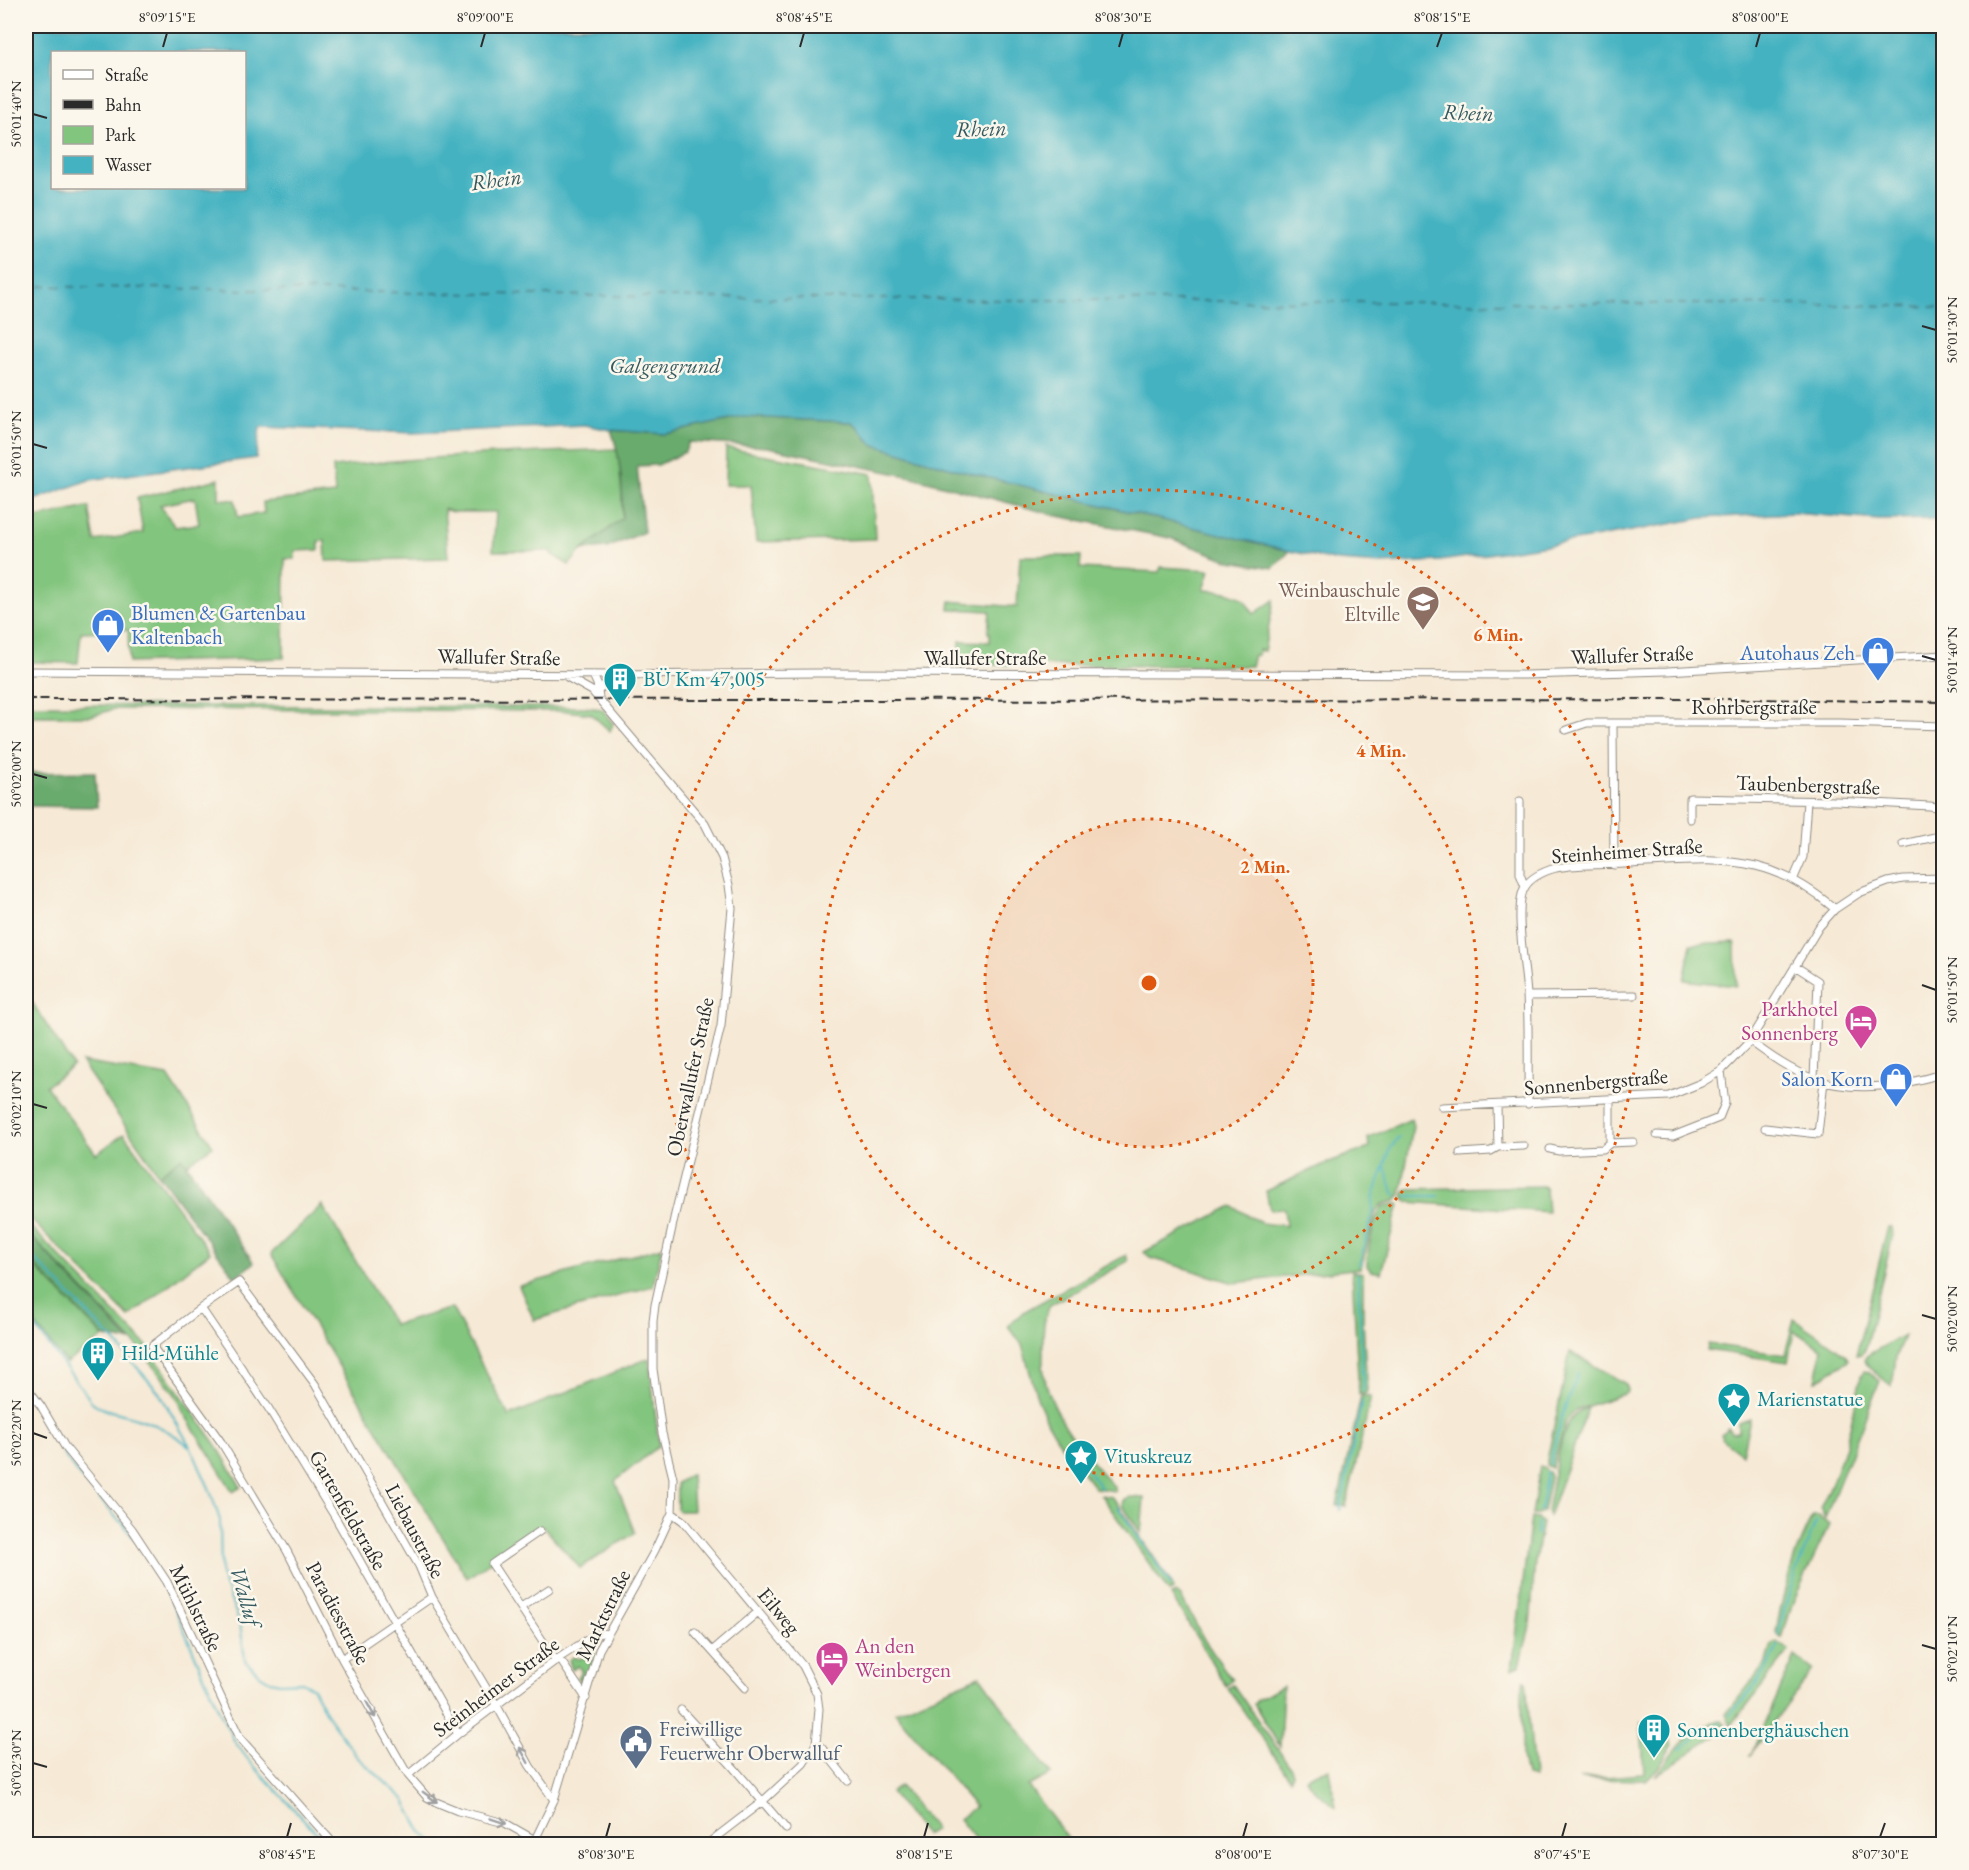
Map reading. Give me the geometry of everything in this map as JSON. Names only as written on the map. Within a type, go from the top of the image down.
[{"type":"street","name":"Wallufer Straße","points":[[26,671],[562,675],[1525,675],[1667,671],[1944,655]]},
{"type":"street","name":"Oberwallufer Straße","points":[[562,675],[596,694],[705,824],[720,853],[729,885],[732,908],[723,1013],[654,1305],[651,1348],[657,1398]]},
{"type":"street","name":"Oberwallufer Straße","points":[[593,675],[596,694]]},
{"type":"street","points":[[596,694],[614,675]]},
{"type":"street","name":"Rohrbergstraße","points":[[1566,730],[1587,723],[1839,723],[1944,726]]},
{"type":"street","points":[[1613,723],[1614,865]]},
{"type":"street","name":"Taubenbergstraße","points":[[1690,819],[1690,798],[1930,806],[1942,807],[1944,810]]},
{"type":"street","points":[[1520,801],[1520,874],[1525,887],[1520,915],[1527,996],[1528,1104]]},
{"type":"street","points":[[1793,880],[1803,856],[1807,801]]},
{"type":"street","points":[[1903,844],[1944,836]]},
{"type":"street","name":"Steinheimer Straße","points":[[1525,887],[1540,874],[1556,868],[1710,862],[1741,863],[1765,868],[1793,880],[1817,893],[1835,909]]},
{"type":"street","name":"Sonnenbergstraße","points":[[1442,1107],[1497,1106],[1669,1095],[1701,1083],[1721,1071],[1750,1041],[1819,927],[1835,909],[1858,893],[1888,882],[1903,879],[1944,878]]},
{"type":"street","points":[[1795,966],[1818,981],[1814,1078]]},
{"type":"street","points":[[1527,996],[1634,995]]},
{"type":"street","points":[[1750,1041],[1777,1061],[1824,1082],[1888,1086],[1920,1081],[1944,1073]]},
{"type":"street","points":[[1657,1135],[1673,1136],[1719,1118],[1725,1103],[1721,1071]]},
{"type":"street","points":[[1766,1128],[1818,1134],[1824,1082]]},
{"type":"street","points":[[1610,1100],[1610,1143]]},
{"type":"street","points":[[1497,1106],[1498,1147]]},
{"type":"street","points":[[1550,1149],[1559,1152],[1603,1149],[1610,1143],[1633,1142]]},
{"type":"street","points":[[1460,1153],[1491,1151],[1498,1147],[1524,1146]]},
{"type":"street","name":"Liebaustraße","points":[[201,1308],[239,1282],[315,1384],[419,1566],[432,1597],[530,1766],[554,1800]]},
{"type":"street","name":"Paradiesstraße","points":[[201,1308],[152,1346],[233,1462],[287,1551],[342,1659],[408,1775],[428,1797],[436,1802],[458,1811],[505,1823],[537,1843]]},
{"type":"street","name":"Gartenfeldstraße","points":[[201,1308],[269,1409],[335,1517],[458,1734]]},
{"type":"street","name":"Mühlstraße","points":[[26,1386],[41,1406],[65,1447],[132,1529],[167,1582],[240,1738],[334,1845]]},
{"type":"street","name":"Marktstraße","points":[[537,1843],[554,1800],[599,1650],[655,1550],[672,1513],[673,1478],[664,1445],[657,1398]]},
{"type":"street","name":"Eilweg","points":[[672,1513],[683,1521],[803,1666],[817,1694],[819,1709],[816,1744],[804,1764],[763,1801],[707,1845]]},
{"type":"street","points":[[540,1531],[492,1564],[585,1698]]},
{"type":"street","points":[[521,1607],[549,1589]]},
{"type":"street","points":[[342,1659],[432,1597]]},
{"type":"street","points":[[712,1651],[758,1612]]},
{"type":"street","points":[[695,1632],[745,1688]]},
{"type":"street","name":"Steinheimer Straße","points":[[408,1775],[557,1659],[593,1636],[608,1634]]},
{"type":"street","points":[[681,1710],[786,1829]]},
{"type":"street","points":[[816,1744],[848,1780]]},
{"type":"green space","points":[[743,417],[851,422],[872,444],[962,471],[1290,551],[1273,568],[1230,561],[1170,538],[1058,516],[912,477],[767,447],[689,442],[685,452],[658,465],[637,466],[644,532],[607,548],[583,550],[622,518],[621,473],[611,430],[665,434]]},
{"type":"green space","points":[[726,448],[872,474],[875,539],[756,542],[751,485],[725,485]]},
{"type":"green space","points":[[618,449],[622,518],[579,553],[569,565],[551,554],[551,551],[493,551],[496,512],[452,512],[444,509],[448,558],[326,561],[325,541],[319,541],[319,550],[295,551],[295,559],[285,559],[284,658],[129,663],[128,630],[81,632],[78,663],[26,662],[26,520],[89,507],[95,541],[143,533],[137,498],[219,479],[219,499],[235,500],[238,517],[264,513],[263,502],[335,494],[333,467],[440,458]],"holes":[[[195,498],[199,524],[175,527],[160,505]]]},
{"type":"green space","points":[[1020,556],[1081,556],[1080,568],[1159,572],[1161,567],[1210,570],[1204,590],[1227,592],[1243,598],[1254,614],[1274,600],[1264,651],[1259,650],[1258,655],[1254,655],[1251,666],[960,665],[960,641],[990,642],[990,633],[988,633],[990,611],[949,609],[950,601],[1017,607]]},
{"type":"green space","points":[[26,705],[583,707],[602,709],[613,724],[610,731],[591,714],[566,711],[114,709],[91,716],[26,716]]},
{"type":"green space","points":[[95,772],[97,807],[26,806],[26,773]]},
{"type":"green space","points":[[1735,942],[1736,986],[1684,980],[1691,944]]},
{"type":"green space","points":[[26,993],[73,1066],[46,1086],[96,1154],[124,1134],[210,1252],[129,1317],[26,1215]]},
{"type":"green space","points":[[81,1062],[168,1076],[213,1146],[186,1164],[182,1157],[159,1175]]},
{"type":"green space","points":[[1411,1119],[1413,1126],[1401,1194],[1396,1201],[1382,1204],[1376,1211],[1361,1268],[1234,1283],[1151,1258],[1144,1252],[1232,1206],[1261,1223],[1286,1226],[1284,1209],[1270,1210],[1266,1191],[1329,1162],[1369,1148],[1368,1138]]},
{"type":"green space","points":[[182,1157],[254,1263],[235,1277],[159,1175]]},
{"type":"green space","points":[[1543,1186],[1546,1189],[1548,1212],[1408,1202],[1403,1198],[1407,1189]]},
{"type":"green space","points":[[1399,1204],[1381,1273],[1371,1271],[1367,1266],[1367,1260],[1377,1218],[1383,1206]]},
{"type":"green space","points":[[322,1205],[394,1325],[452,1308],[509,1416],[649,1358],[659,1446],[615,1481],[635,1533],[580,1568],[542,1525],[467,1578],[271,1254]]},
{"type":"green space","points":[[26,1222],[146,1345],[216,1444],[241,1487],[233,1492],[183,1412],[179,1400],[145,1354],[26,1231]]},
{"type":"green space","points":[[1888,1227],[1892,1227],[1893,1235],[1865,1350],[1856,1355]]},
{"type":"green space","points":[[26,1231],[130,1341],[104,1337],[26,1257]]},
{"type":"green space","points":[[662,1247],[653,1286],[534,1320],[519,1286]]},
{"type":"green space","points":[[1126,1255],[1128,1261],[1050,1305],[1044,1323],[1043,1336],[1044,1373],[1048,1392],[1066,1427],[1115,1491],[1095,1488],[1061,1445],[1037,1398],[1022,1344],[1008,1326],[1023,1312]]},
{"type":"green space","points":[[26,1257],[104,1337],[66,1363],[26,1313]]},
{"type":"green space","points":[[1352,1271],[1363,1273],[1367,1391],[1365,1394],[1359,1394]]},
{"type":"green space","points":[[1794,1319],[1845,1354],[1847,1362],[1816,1381],[1822,1348],[1794,1331],[1788,1362],[1707,1350],[1708,1344],[1785,1355]]},
{"type":"green space","points":[[1904,1335],[1896,1357],[1892,1386],[1868,1367],[1865,1360],[1869,1354]]},
{"type":"green space","points":[[1570,1352],[1626,1384],[1628,1390],[1626,1393],[1574,1411],[1566,1421],[1552,1468],[1546,1465]]},
{"type":"green space","points":[[1864,1371],[1880,1381],[1825,1518],[1820,1508],[1841,1460],[1861,1375]]},
{"type":"green space","points":[[1361,1396],[1371,1397],[1346,1506],[1337,1506]]},
{"type":"green space","points":[[1588,1408],[1549,1516],[1547,1511],[1556,1462],[1564,1435],[1574,1416]]},
{"type":"green space","points":[[1750,1419],[1742,1454],[1722,1439],[1721,1434],[1728,1428],[1731,1433],[1738,1432],[1738,1423]]},
{"type":"green space","points":[[1540,1466],[1550,1473],[1550,1478],[1543,1511],[1532,1515]]},
{"type":"green space","points":[[691,1474],[693,1511],[679,1511],[677,1509],[677,1483]]},
{"type":"green space","points":[[1101,1495],[1111,1497],[1117,1503],[1172,1584],[1173,1590],[1169,1592]]},
{"type":"green space","points":[[1128,1497],[1144,1498],[1141,1533],[1122,1505],[1123,1500]]},
{"type":"green space","points":[[1813,1516],[1818,1516],[1829,1525],[1793,1602],[1782,1638],[1776,1632],[1786,1587],[1794,1557]]},
{"type":"green space","points":[[1531,1518],[1542,1523],[1535,1561],[1530,1626],[1520,1666],[1512,1669]]},
{"type":"green space","points":[[1176,1593],[1181,1597],[1205,1641],[1232,1680],[1226,1686],[1171,1595]]},
{"type":"green space","points":[[594,1642],[597,1645],[584,1688],[577,1677],[582,1672],[578,1666],[572,1670],[569,1660],[573,1657],[580,1659],[592,1650],[589,1645]]},
{"type":"green space","points":[[1777,1642],[1789,1651],[1731,1726],[1726,1714],[1767,1662],[1772,1644]]},
{"type":"green space","points":[[1795,1656],[1813,1670],[1752,1752]]},
{"type":"green space","points":[[980,1676],[1051,1774],[1028,1786],[1072,1844],[979,1844],[959,1819],[975,1807],[895,1712]]},
{"type":"green space","points":[[1524,1680],[1526,1680],[1534,1778],[1526,1776],[1522,1757]]},
{"type":"green space","points":[[1233,1685],[1291,1768],[1293,1774],[1290,1779],[1228,1688]]},
{"type":"green space","points":[[1283,1686],[1280,1747],[1254,1704],[1258,1699]]},
{"type":"green space","points":[[1722,1721],[1728,1727],[1655,1776],[1691,1733],[1711,1723]]},
{"type":"green space","points":[[1641,1722],[1671,1740],[1673,1744],[1658,1768],[1646,1780],[1579,1779],[1644,1774]]},
{"type":"green space","points":[[1329,1769],[1336,1807],[1316,1792],[1306,1779],[1313,1773]]},
{"type":"green space","points":[[900,1786],[935,1829],[925,1835],[890,1792]]},
{"type":"water","points":[[26,26],[1943,26],[1943,519],[1879,520],[1793,513],[1702,518],[1588,539],[1440,561],[1380,564],[1338,561],[962,471],[872,444],[851,422],[743,417],[665,434],[611,430],[584,425],[414,433],[260,427],[256,458],[89,480],[26,503]]},
{"type":"waterway","points":[[1359,1265],[1373,1212],[1373,1199],[1391,1147],[1399,1138]]},
{"type":"waterway","points":[[1385,1167],[1396,1195]]},
{"type":"waterway","points":[[1407,1196],[1438,1196]]},
{"type":"waterway","name":"Walluf","points":[[26,1250],[116,1343],[160,1394],[191,1448],[220,1520],[221,1575],[240,1623],[245,1660],[260,1675],[270,1681],[302,1682],[313,1688],[327,1715],[357,1757],[404,1799],[421,1831],[435,1844]]},
{"type":"waterway","points":[[1358,1274],[1363,1391]]},
{"type":"waterway","name":"Walluf","points":[[26,1315],[92,1402],[104,1409],[152,1424],[189,1446]]},
{"type":"waterway","points":[[1550,1464],[1561,1418],[1578,1374]]},
{"type":"waterway","points":[[26,1392],[38,1408],[67,1460],[135,1540]]},
{"type":"waterway","points":[[1340,1510],[1362,1400]]},
{"type":"waterway","points":[[1081,1462],[1101,1488]]},
{"type":"waterway","points":[[1540,1511],[1547,1473]]},
{"type":"waterway","points":[[1118,1507],[1171,1585]]},
{"type":"waterway","points":[[1779,1634],[1790,1591],[1816,1522]]},
{"type":"waterway","points":[[1537,1534],[1538,1523]]},
{"type":"waterway","points":[[157,1573],[235,1742],[250,1762],[327,1844]]},
{"type":"waterway","points":[[1730,1715],[1763,1674],[1778,1646]]},
{"type":"waterway","points":[[1680,1749],[1704,1731],[1721,1724]]},
{"type":"ferry route","points":[[26,286],[717,298],[1944,307]]},
{"type":"railway","points":[[26,699],[1748,699],[1944,702]]},
{"type":"place","name":"Weinbauschule Eltville","points":[[1423,631]]},
{"type":"place","name":"Blumen & Gartenbau Kaltenbach","points":[[108,654]]},
{"type":"place","name":"Autohaus Zeh","points":[[1878,682]]},
{"type":"place","name":"BÜ Km 47,005","points":[[620,708]]},
{"type":"place","name":"Parkhotel Sonnenberg","points":[[1861,1050]]},
{"type":"place","name":"Salon Korn","points":[[1896,1108]]},
{"type":"place","name":"Hild-Mühle","points":[[98,1382]]},
{"type":"place","name":"Marienstatue","points":[[1734,1428]]},
{"type":"place","name":"Vituskreuz","points":[[1081,1485]]},
{"type":"place","name":"An den Weinbergen","points":[[832,1687]]},
{"type":"place","name":"Sonnenberghäuschen","points":[[1654,1759]]},
{"type":"place","name":"Freiwillige Feuerwehr Oberwalluf","points":[[636,1770]]},
{"type":"water label","name":"Rhein","points":[[1468,112]]},
{"type":"water label","name":"Rhein","points":[[981,128]]},
{"type":"water label","name":"Rhein","points":[[496,179]]},
{"type":"water label","name":"Galgengrund","points":[[665,365]]}]
